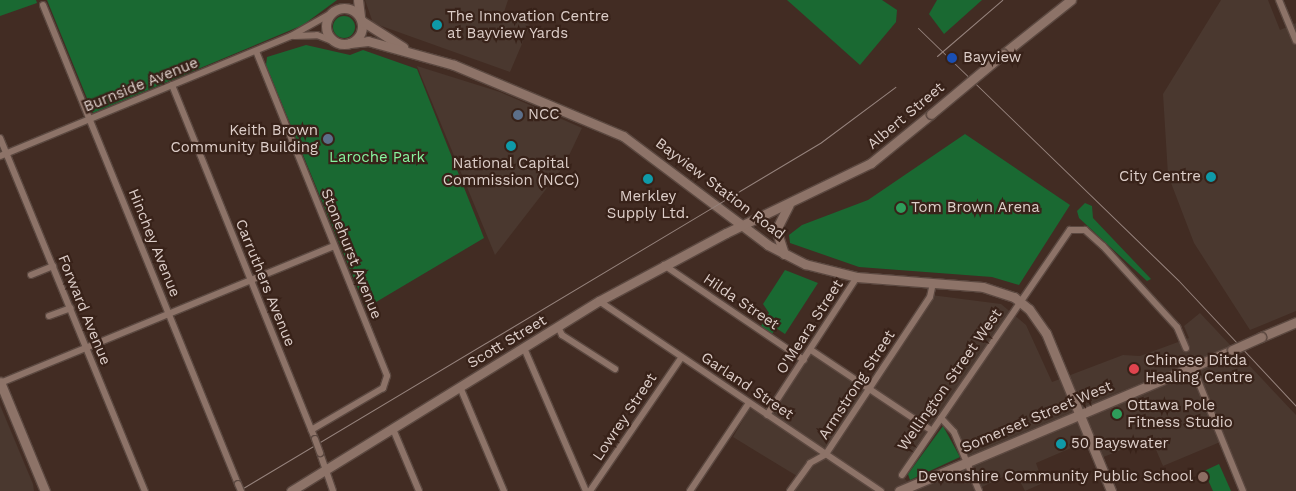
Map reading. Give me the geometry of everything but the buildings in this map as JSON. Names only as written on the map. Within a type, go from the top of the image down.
[{"type":"main road","points":[[344,0],[331,12],[325,29],[333,41],[350,43],[361,33],[358,0]]},
{"type":"main road","name":"Albert Street","points":[[742,225],[871,163],[1071,0]]},
{"type":"main road","points":[[331,12],[348,8],[361,19]]},
{"type":"main road","name":"Bayview Station Road","points":[[361,19],[415,53]]},
{"type":"main road","name":"Bayview Station Road","points":[[350,43],[368,41],[415,53],[495,80],[623,136],[784,254],[820,270],[857,277],[994,289],[1020,301]]},
{"type":"main road","points":[[784,254],[777,224],[796,199]]},
{"type":"main road","name":"Scott Street","points":[[291,491],[599,302],[664,265],[742,225]]},
{"type":"main road","points":[[1020,301],[1046,333],[1112,491]]},
{"type":"main road","name":"Somerset Street West","points":[[899,491],[1296,322]]},
{"type":"main road","points":[[0,383],[45,491]]},
{"type":"street","points":[[1279,0],[1296,41]]},
{"type":"street","name":"Hinchey Avenue","points":[[43,5],[240,488]]},
{"type":"street","name":"Burnside Avenue","points":[[3,155],[291,36],[331,12]]},
{"type":"street","name":"Burnside Avenue","points":[[291,36],[317,35],[333,41]]},
{"type":"street","name":"Stonehurst Avenue","points":[[256,51],[387,383],[312,430]]},
{"type":"street","name":"Carruthers Avenue","points":[[172,85],[312,430],[333,491]]},
{"type":"street","name":"Forward Avenue","points":[[0,138],[3,155],[53,266],[145,491]]},
{"type":"street","name":"Wellington Street West","points":[[902,475],[1063,234],[1081,228],[1154,300],[1177,327],[1186,348]]},
{"type":"street","points":[[0,383],[334,246]]},
{"type":"street","name":"Hilda Street","points":[[664,265],[804,360]]},
{"type":"street","points":[[31,275],[53,266]]},
{"type":"street","name":"O'Meara Street","points":[[767,415],[857,277]]},
{"type":"street","name":"Armstrong Street","points":[[790,491],[810,463],[826,454],[930,297],[934,283]]},
{"type":"street","name":"Garland Street","points":[[599,302],[881,491]]},
{"type":"street","points":[[49,316],[70,308]]},
{"type":"street","points":[[558,327],[562,335],[615,369]]},
{"type":"street","points":[[524,348],[586,491]]},
{"type":"street","points":[[811,350],[931,430]]},
{"type":"street","name":"Lowrey Street","points":[[590,491],[681,358]]},
{"type":"street","points":[[1192,366],[1243,491]]},
{"type":"street","points":[[460,387],[504,491]]},
{"type":"street","points":[[690,491],[749,403]]},
{"type":"street","points":[[941,418],[951,427],[979,491]]},
{"type":"street","points":[[393,429],[419,491]]},
{"type":"shaded area","points":[[365,0],[508,0],[503,15],[530,25],[510,72],[373,23]]},
{"type":"shaded area","points":[[1221,0],[1268,0],[1280,30],[1296,23],[1296,311],[1250,330],[1194,243],[1168,175],[1163,94]]},
{"type":"shaded area","name":"NCC","points":[[417,66],[500,92],[582,128],[564,166],[495,255]]},
{"type":"shaded area","points":[[931,295],[1001,304],[1026,325],[1052,382],[1123,355],[1140,356],[1189,338],[1184,326],[1200,313],[1296,415],[1296,491],[1246,491],[1225,440],[1163,466],[1151,438],[1101,458],[1092,439],[1036,463],[1043,483],[1025,491],[1015,471],[974,491],[787,491],[797,476],[733,437],[750,408],[761,415],[808,345],[874,388]],"holes":[[[941,412],[969,456],[907,481],[899,474]]]},
{"type":"shaded area","points":[[0,405],[33,484],[34,491],[0,491]]},
{"type":"green space","points":[[0,0],[36,0],[37,3],[0,16]]},
{"type":"green space","points":[[47,0],[337,0],[303,25],[93,113]]},
{"type":"green space","points":[[787,0],[882,0],[897,10],[896,22],[860,65]]},
{"type":"green space","points":[[937,0],[982,0],[944,34],[929,14]]},
{"type":"green space","points":[[344,16],[354,23],[355,27],[348,37],[344,38],[334,31],[333,27],[340,17]]},
{"type":"green space","name":"Laroche Park","points":[[306,45],[350,55],[363,50],[417,69],[484,238],[366,308],[266,65],[267,57]]},
{"type":"green space","name":"Tom Brown Arena","points":[[965,134],[1070,205],[1019,285],[992,277],[859,267],[790,243],[789,235],[802,225],[868,200]]},
{"type":"green space","points":[[1085,203],[1092,206],[1093,218],[1151,279],[1147,281],[1079,218],[1077,211]]},
{"type":"green space","points":[[785,270],[818,283],[785,334],[776,328],[772,334],[761,326],[769,313],[763,304]]},
{"type":"green space","points":[[943,426],[960,457],[910,480],[908,474]]},
{"type":"green space","points":[[1219,464],[1231,491],[1213,491],[1204,471]]},
{"type":"tram line","points":[[937,56],[1002,0]]},
{"type":"tram line","points":[[918,28],[1179,281],[1296,406]]},
{"type":"tram line","points":[[238,491],[820,143],[895,87]]},
{"type":"place","name":"The Innovation Centre at Bayview Yards","points":[[437,25]]},
{"type":"place","name":"Bayview","points":[[952,58]]},
{"type":"place","name":"NCC","points":[[518,115]]},
{"type":"place","name":"Keith Brown Community Building","points":[[328,139]]},
{"type":"place","name":"National Capital Commission (NCC)","points":[[511,146]]},
{"type":"place","name":"City Centre","points":[[1211,177]]},
{"type":"place","name":"Merkley Supply Ltd.","points":[[648,179]]},
{"type":"place","name":"Tom Brown Arena","points":[[901,208]]},
{"type":"place","name":"Chinese Ditda Healing Centre","points":[[1134,369]]},
{"type":"place","name":"Ottawa Pole Fitness Studio","points":[[1117,414]]},
{"type":"place","name":"50 Bayswater","points":[[1061,444]]},
{"type":"place","name":"Devonshire Community Public School","points":[[1203,477]]}]
